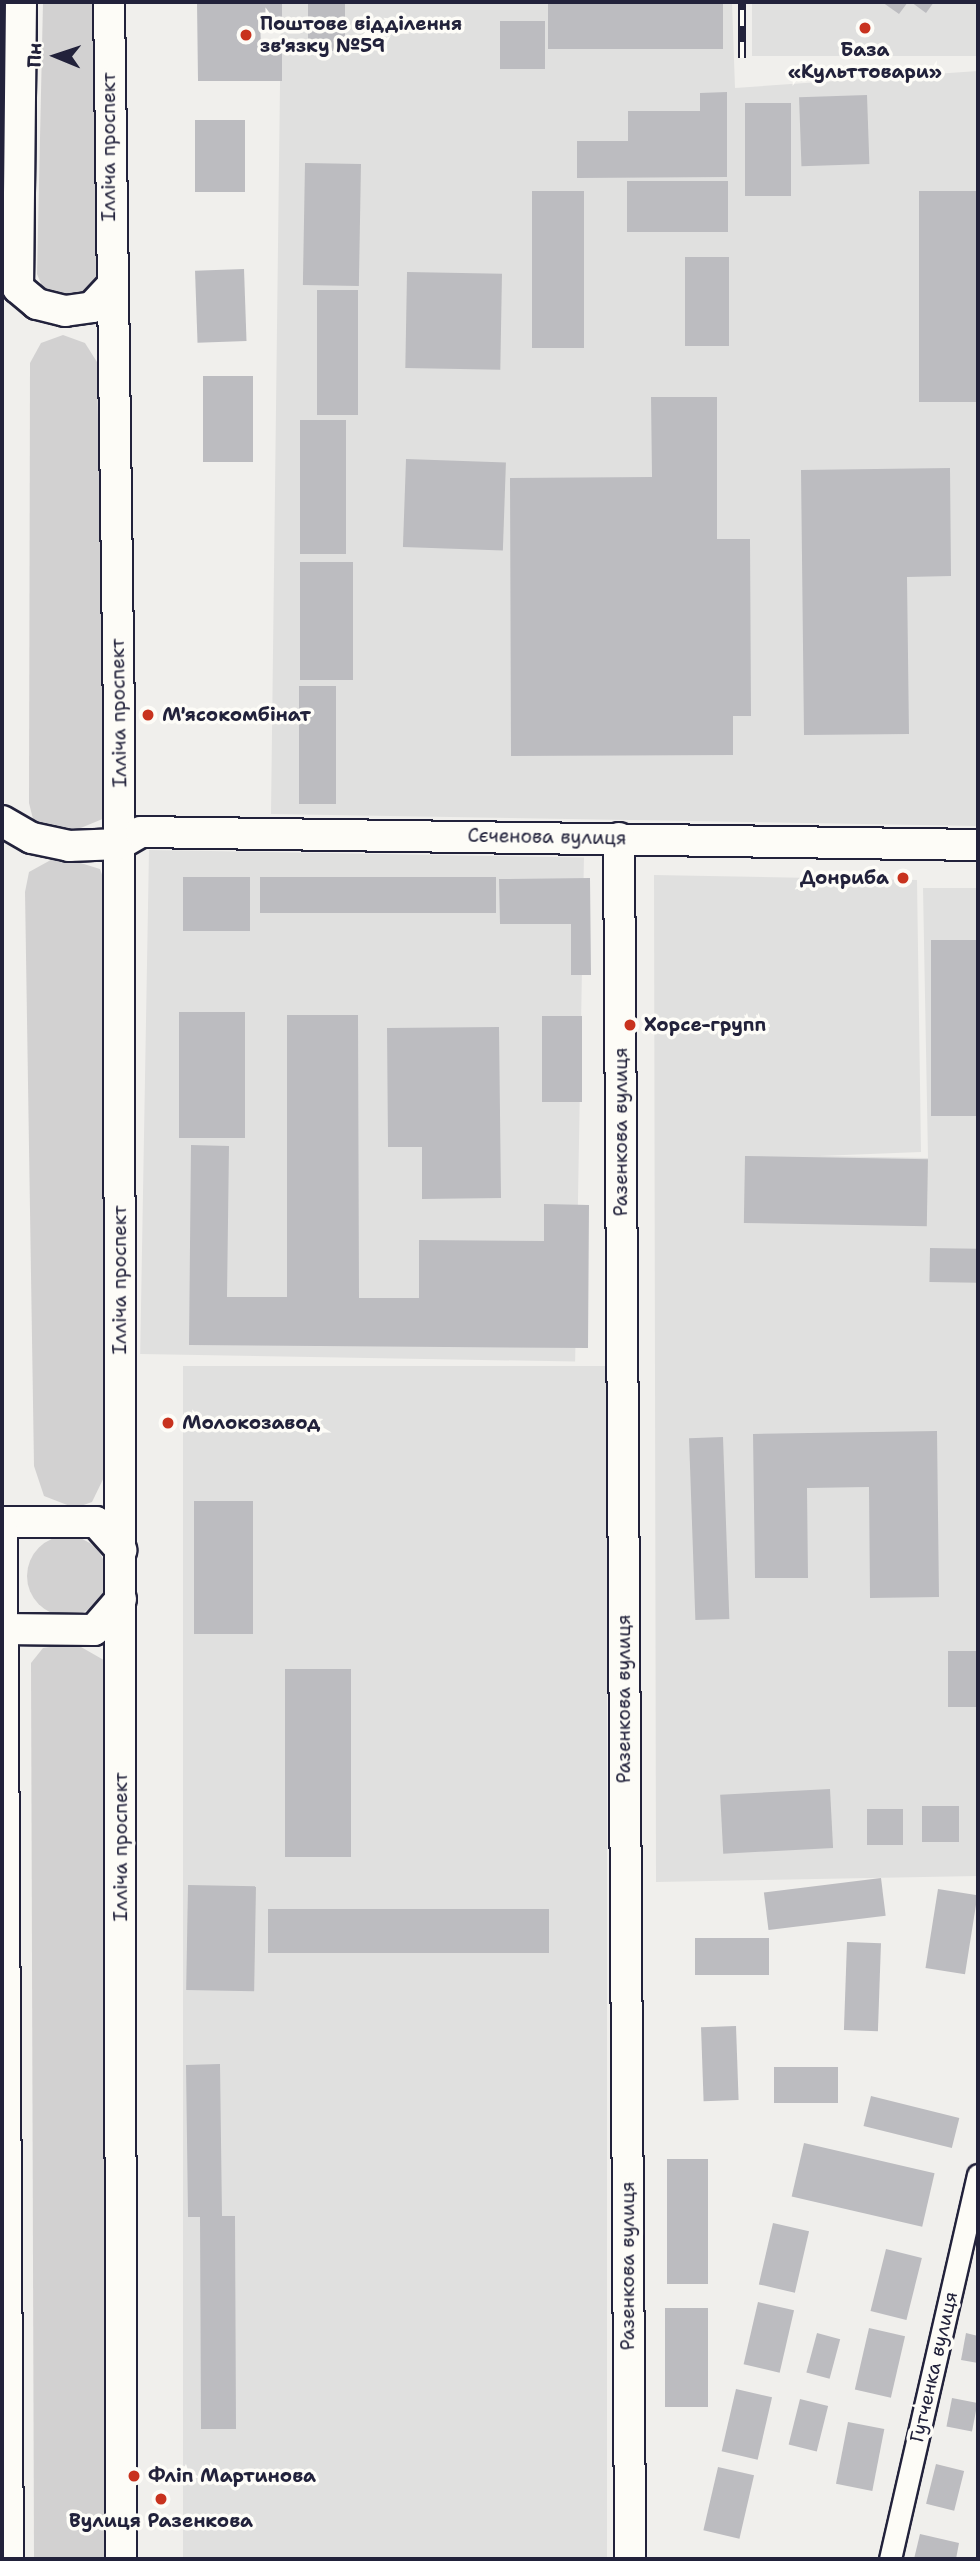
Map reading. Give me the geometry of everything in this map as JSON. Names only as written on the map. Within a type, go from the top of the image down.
[{"type":"main road","points":[[2,40],[4,2]]},
{"type":"main road","points":[[21,2],[18,288],[37,304],[65,311],[92,307],[110,288]]},
{"type":"main road","name":"Ілліча проспект","points":[[109,2],[110,288],[120,844],[121,2559]]},
{"type":"main road","name":"Сєченова вулиця","points":[[2,821],[32,838],[69,846],[120,844],[141,832],[978,845]]},
{"type":"main road","name":"Разенкова вулиця","points":[[619,838],[630,2559]]},
{"type":"main road","points":[[2,1522],[96,1522],[121,1550]]},
{"type":"main road","points":[[2,1530],[8,2559]]},
{"type":"main road","points":[[2,1629],[94,1630],[121,1599]]},
{"type":"street","name":"Гутченка вулиця","points":[[890,2559],[978,2175]]},
{"type":"shaded area","points":[[43,2],[99,2],[100,275],[83,300],[45,293],[37,274]]},
{"type":"shaded area","name":"М'ясокомбінат","points":[[281,2],[732,2],[735,88],[978,71],[978,826],[271,814]]},
{"type":"shaded area","name":"База «Культтовари»","points":[[752,2],[978,2],[978,56],[752,56]]},
{"type":"shaded area","points":[[63,335],[85,343],[97,362],[105,818],[66,834],[34,823],[29,803],[30,363],[41,343]]},
{"type":"shaded area","points":[[149,850],[584,858],[575,1362],[140,1354]]},
{"type":"shaded area","points":[[58,856],[100,869],[106,886],[109,1467],[92,1502],[75,1508],[44,1496],[34,1466],[25,892],[29,872]]},
{"type":"shaded area","points":[[654,875],[917,880],[921,1152],[819,1156],[928,1158],[923,888],[978,888],[978,1876],[656,1882]]},
{"type":"shaded area","points":[[183,1366],[607,1366],[607,2559],[183,2559]]},
{"type":"shaded area","points":[[67,1536],[82,1539],[95,1548],[104,1561],[107,1576],[104,1591],[95,1604],[82,1613],[67,1616],[52,1613],[39,1604],[30,1591],[27,1576],[30,1561],[39,1548],[52,1539]]},
{"type":"shaded area","points":[[74,1643],[109,1663],[110,2559],[34,2559],[31,1663],[43,1648]]},
{"type":"building","points":[[197,2],[282,2],[282,20],[260,20],[261,48],[282,48],[282,81],[198,81]]},
{"type":"building","points":[[308,2],[345,2],[345,51],[308,51]]},
{"type":"building","points":[[548,2],[723,2],[723,49],[548,49]]},
{"type":"building","points":[[882,2],[908,2],[899,14]]},
{"type":"building","points":[[911,2],[934,2],[926,13]]},
{"type":"building","points":[[500,21],[545,21],[545,69],[500,69]]},
{"type":"building","points":[[727,92],[727,177],[577,178],[577,141],[628,141],[628,111],[700,111],[700,93]]},
{"type":"building","points":[[867,95],[869,164],[801,166],[799,97]]},
{"type":"building","points":[[745,103],[791,103],[791,196],[745,196]]},
{"type":"building","points":[[195,120],[245,120],[245,192],[195,192]]},
{"type":"building","points":[[305,163],[361,164],[359,286],[303,285]]},
{"type":"building","points":[[627,181],[728,181],[728,232],[627,232]]},
{"type":"building","points":[[532,191],[584,191],[584,348],[532,348]]},
{"type":"building","points":[[919,191],[978,191],[978,402],[919,402]]},
{"type":"building","points":[[685,257],[729,257],[729,346],[685,346]]},
{"type":"building","points":[[244,269],[247,341],[198,343],[195,271]]},
{"type":"building","points":[[407,272],[502,274],[500,370],[405,368]]},
{"type":"building","points":[[317,290],[358,290],[358,415],[317,415]]},
{"type":"building","points":[[203,376],[253,376],[253,462],[203,462]]},
{"type":"building","points":[[651,397],[717,397],[717,539],[750,539],[751,716],[733,716],[733,755],[511,756],[510,478],[652,477]]},
{"type":"building","points":[[300,420],[346,420],[346,554],[300,554]]},
{"type":"building","points":[[406,459],[506,462],[503,550],[403,547]]},
{"type":"building","points":[[950,468],[951,576],[907,577],[909,734],[804,735],[801,470]]},
{"type":"building","points":[[300,562],[353,562],[353,680],[300,680]]},
{"type":"building","points":[[299,686],[336,686],[336,804],[299,804]]},
{"type":"building","points":[[183,877],[250,877],[250,931],[183,931]]},
{"type":"building","points":[[260,877],[496,877],[496,913],[260,913]]},
{"type":"building","points":[[590,878],[591,975],[571,975],[571,924],[500,924],[499,879]]},
{"type":"building","points":[[931,940],[978,940],[978,1116],[931,1116]]},
{"type":"building","points":[[179,1012],[245,1012],[245,1138],[179,1138]]},
{"type":"building","points":[[287,1015],[358,1015],[359,1298],[419,1298],[419,1240],[544,1241],[544,1204],[589,1205],[588,1348],[189,1345],[191,1145],[229,1146],[227,1297],[287,1297]]},
{"type":"building","points":[[542,1016],[582,1016],[582,1102],[542,1102]]},
{"type":"building","points":[[499,1027],[501,1198],[422,1199],[422,1147],[388,1147],[387,1028]]},
{"type":"building","points":[[745,1156],[928,1159],[927,1226],[744,1223]]},
{"type":"building","points":[[930,1248],[978,1249],[977,1283],[929,1282]]},
{"type":"building","points":[[937,1431],[939,1597],[870,1598],[869,1487],[807,1488],[808,1578],[755,1578],[753,1434]]},
{"type":"building","points":[[723,1437],[729,1619],[695,1620],[689,1438]]},
{"type":"building","points":[[194,1501],[253,1501],[253,1634],[194,1634]]},
{"type":"building","points":[[948,1651],[978,1651],[978,1707],[948,1707]]},
{"type":"building","points":[[285,1669],[351,1669],[351,1857],[285,1857]]},
{"type":"building","points":[[830,1789],[833,1848],[723,1854],[720,1795]]},
{"type":"building","points":[[922,1806],[959,1806],[959,1842],[922,1842]]},
{"type":"building","points":[[867,1809],[903,1809],[903,1845],[867,1845]]},
{"type":"building","points":[[881,1878],[886,1916],[769,1930],[764,1892]]},
{"type":"building","points":[[188,1885],[256,1886],[254,1991],[186,1990]]},
{"type":"building","points":[[938,1889],[978,1895],[965,1974],[925,1968]]},
{"type":"building","points":[[268,1909],[549,1909],[549,1953],[268,1953]]},
{"type":"building","points":[[695,1938],[769,1938],[769,1975],[695,1975]]},
{"type":"building","points":[[847,1942],[881,1943],[878,2031],[844,2030]]},
{"type":"building","points":[[736,2026],[739,2100],[704,2101],[701,2027]]},
{"type":"building","points":[[220,2064],[222,2216],[235,2216],[236,2429],[201,2429],[200,2217],[188,2217],[186,2065]]},
{"type":"building","points":[[774,2067],[838,2067],[838,2103],[774,2103]]},
{"type":"building","points":[[871,2096],[959,2118],[952,2148],[864,2126]]},
{"type":"building","points":[[804,2143],[935,2173],[922,2227],[792,2197]]},
{"type":"building","points":[[667,2159],[708,2159],[708,2284],[667,2284]]},
{"type":"building","points":[[773,2223],[809,2231],[795,2293],[759,2284]]},
{"type":"building","points":[[886,2249],[922,2258],[906,2320],[871,2311]]},
{"type":"building","points":[[758,2302],[794,2310],[780,2373],[744,2364]]},
{"type":"building","points":[[665,2308],[708,2308],[708,2407],[665,2407]]},
{"type":"building","points":[[869,2328],[905,2336],[891,2398],[855,2389]]},
{"type":"building","points":[[817,2333],[840,2339],[830,2379],[806,2373]]},
{"type":"building","points":[[966,2333],[978,2336],[978,2363],[961,2360]]},
{"type":"building","points":[[736,2389],[772,2397],[758,2460],[722,2451]]},
{"type":"building","points":[[952,2398],[978,2403],[972,2431],[946,2426]]},
{"type":"building","points":[[800,2399],[828,2406],[817,2452],[789,2445]]},
{"type":"building","points":[[848,2422],[884,2429],[872,2491],[836,2484]]},
{"type":"building","points":[[936,2464],[964,2471],[954,2511],[926,2504]]},
{"type":"building","points":[[718,2467],[754,2475],[739,2539],[703,2530]]},
{"type":"building","points":[[920,2534],[959,2543],[956,2559],[914,2559]]},
{"type":"railway","points":[[742,2],[742,58]]},
{"type":"place","name":"База «Культтовари»","points":[[865,28]]},
{"type":"place","name":"Поштове відділення зв'язку №59","points":[[246,35]]},
{"type":"place","name":"М'ясокомбінат","points":[[148,715]]},
{"type":"place","name":"Донриба","points":[[903,878]]},
{"type":"place","name":"Хорсе-групп","points":[[630,1025]]},
{"type":"place","name":"Молокозавод","points":[[168,1423]]},
{"type":"place","name":"Фліп Мартинова","points":[[134,2476]]},
{"type":"place","name":"Вулиця Разенкова","points":[[161,2499]]}]
